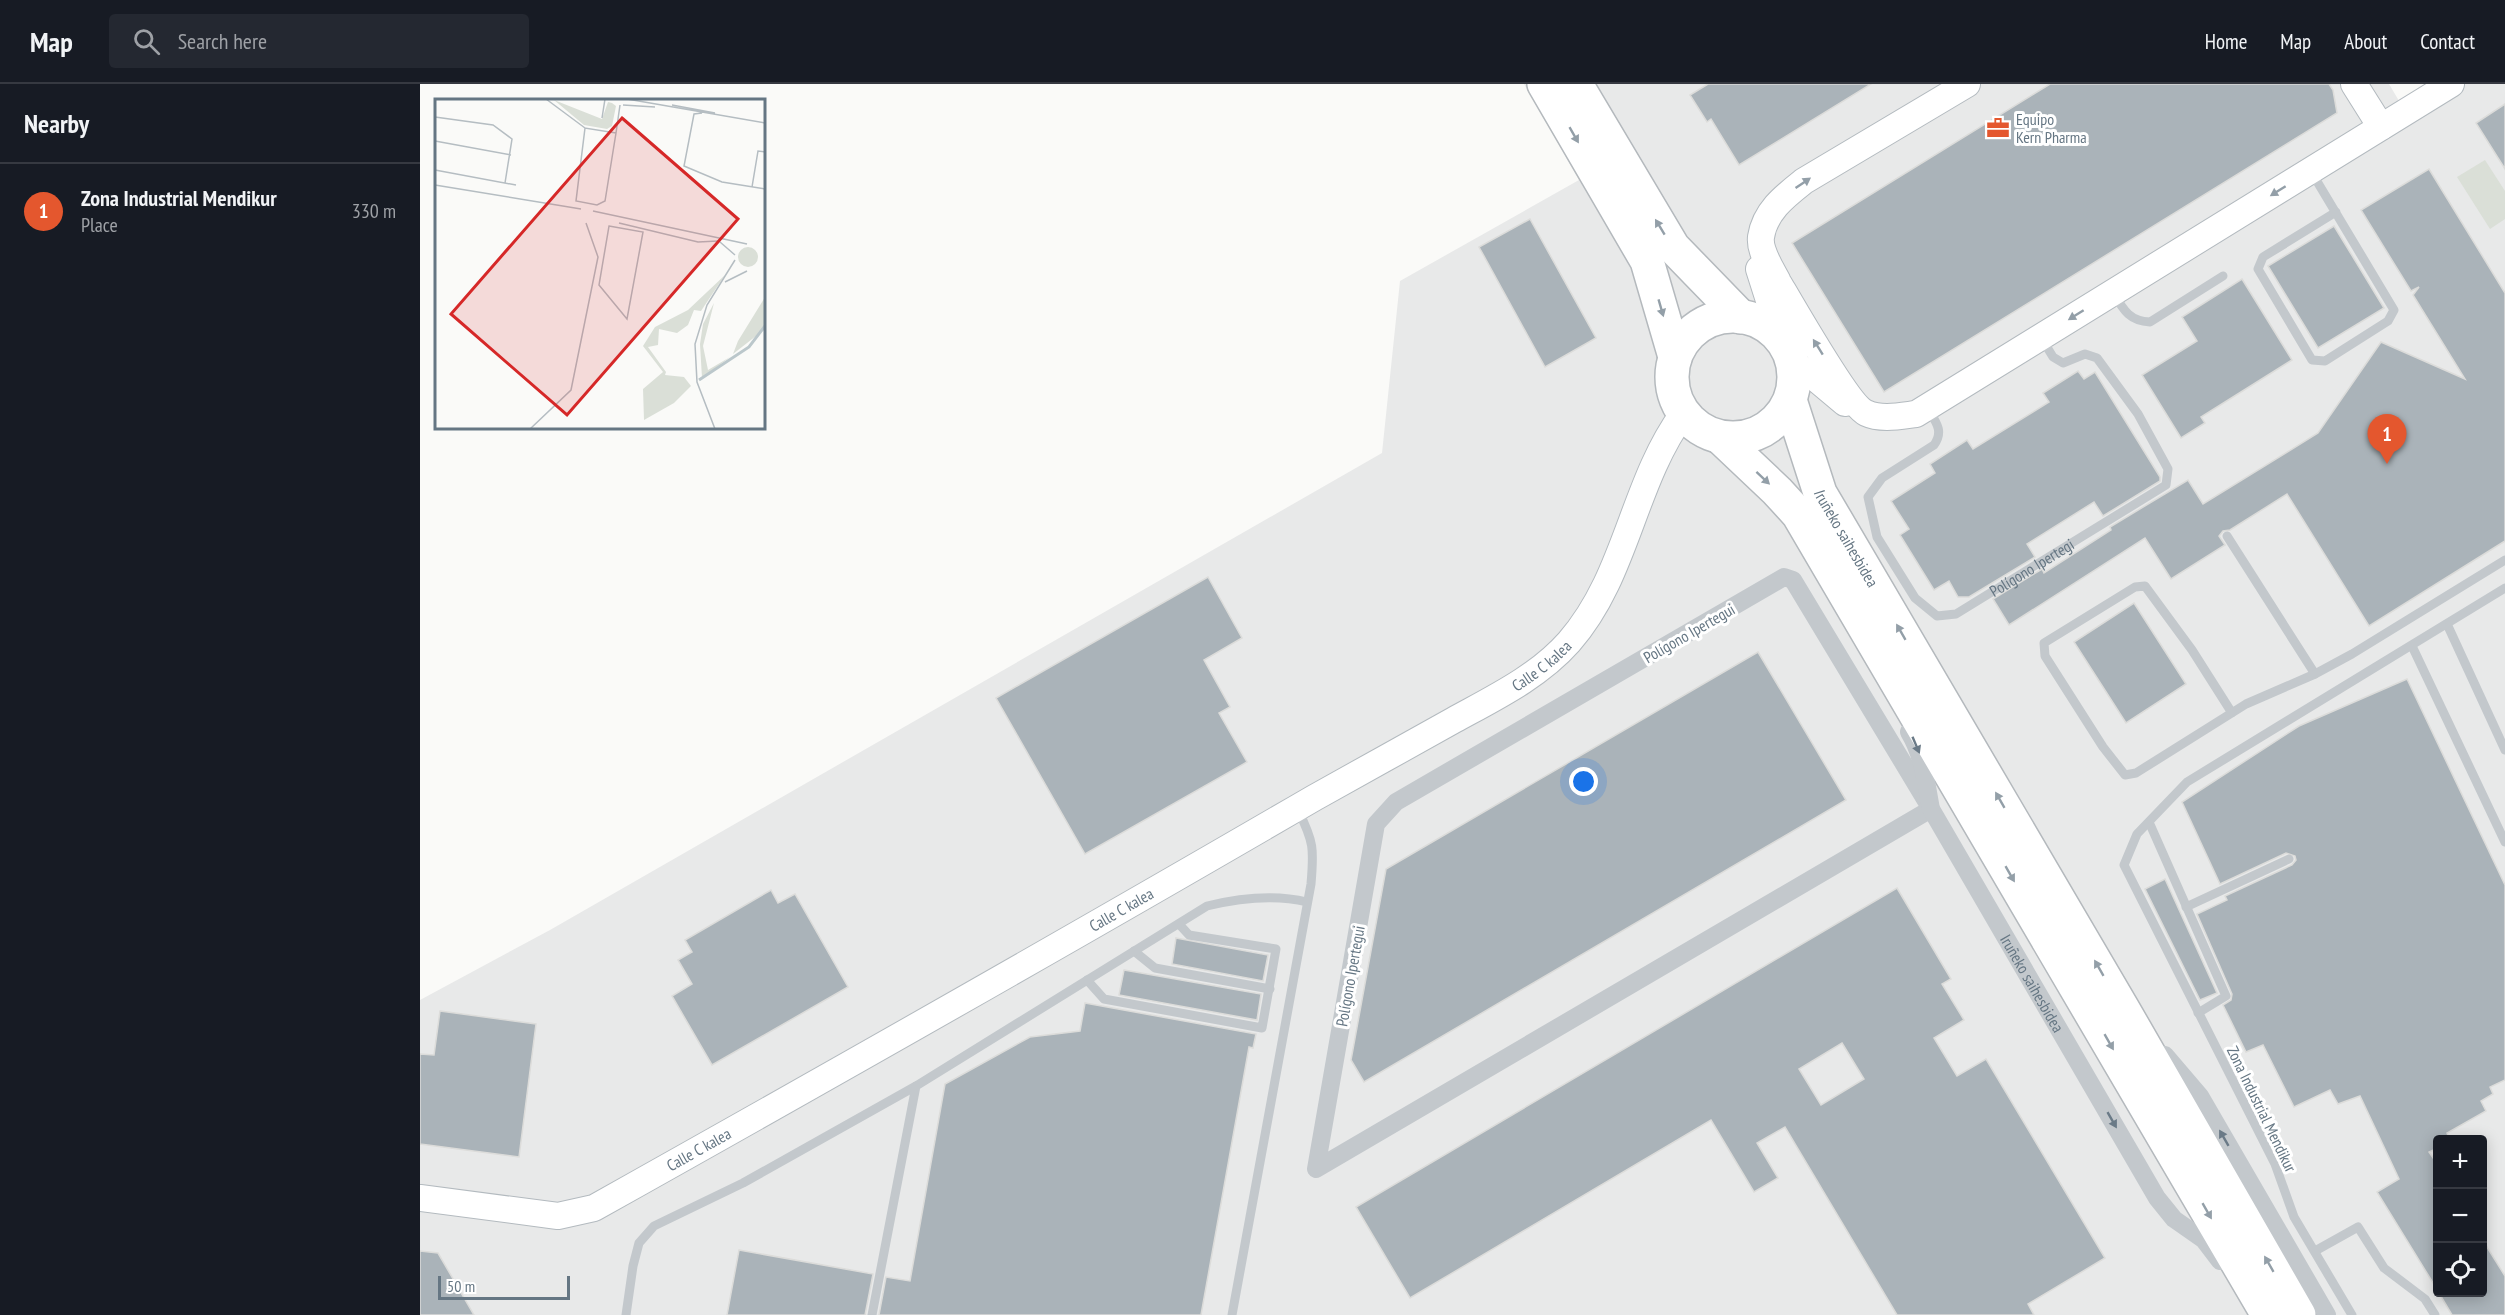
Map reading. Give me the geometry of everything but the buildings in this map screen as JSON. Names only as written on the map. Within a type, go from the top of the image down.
[{"type":"highway","points":[[1544,84],[1647,261],[1675,357]]},
{"type":"highway","points":[[1576,84],[1672,247],[1741,317]]},
{"type":"highway","points":[[1720,317],[1741,317],[1760,322],[1775,333],[1787,348],[1793,365],[1794,383],[1790,400],[1779,418],[1762,432],[1742,438],[1721,438],[1694,425],[1683,414],[1674,396],[1671,376],[1675,357],[1685,339],[1701,325],[1720,317]]},
{"type":"highway","name":"Iruñeko saihesbidea","points":[[1790,400],[1820,493],[2123,1009],[2278,1314]]},
{"type":"highway","name":"Iruñeko saihesbidea","points":[[1721,438],[1777,490],[1798,514],[2278,1314]]},
{"type":"street","points":[[2354,84],[2381,128]]},
{"type":"street","points":[[1793,365],[1808,372],[1850,407],[1864,413],[1890,418],[1916,414],[2451,84]]},
{"type":"street","points":[[1775,333],[1773,314],[1758,266],[1761,238],[1768,219],[1779,200],[1804,182],[1964,85]]},
{"type":"street","points":[[1761,238],[1768,263],[1778,282],[1847,394],[1864,413]]},
{"type":"street","name":"Calle C kalea","points":[[420,1198],[558,1215],[594,1208],[1000,980],[1297,808],[1502,693],[1540,669],[1567,645],[1592,614],[1613,573],[1653,466],[1668,435],[1683,414]]},
{"type":"street","name":"Polígono Ipertegui","points":[[1784,577],[1793,580],[1931,809],[1429,1103],[1316,1169],[1376,824],[1396,802],[1784,577]]},
{"type":"street","name":"Iruñeko saihesbidea","points":[[1858,615],[1883,686],[1916,743],[1931,809],[2157,1198],[2174,1219],[2204,1240],[2247,1303],[2278,1314]]},
{"type":"street","name":"Iruñeko saihesbidea","points":[[2123,1009],[2145,1022],[2171,1065],[2200,1096],[2327,1315]]},
{"type":"lane","points":[[2311,171],[2336,212],[2394,310],[2388,321],[2325,361],[2312,360],[2258,269],[2263,257],[2336,212]]},
{"type":"lane","points":[[2113,292],[2127,315],[2139,321],[2150,322],[2223,276]]},
{"type":"lane","name":"Polígono Ipertegi","points":[[1927,407],[1939,428],[1940,437],[1934,445],[1882,478],[1868,497],[1877,537],[1915,598],[1937,616],[1956,614],[2166,485],[2168,469],[2138,414],[2097,358],[2085,354],[2063,363],[2053,357],[2040,337]]},
{"type":"lane","points":[[2228,536],[2315,674]]},
{"type":"lane","points":[[2232,713],[2192,650],[2145,586],[2135,587],[2044,643],[2045,656],[2103,747],[2125,775],[2136,774],[2232,713],[2271,691],[2315,674],[2352,654],[2505,560]]},
{"type":"lane","name":"Zona Industrial Mendikur","points":[[2352,1315],[2294,1217],[2275,1164],[2124,865],[2137,834],[2187,782],[2505,588]]},
{"type":"lane","points":[[2447,624],[2505,750]]},
{"type":"lane","points":[[2412,646],[2505,842]]},
{"type":"lane","points":[[1232,1315],[1308,903],[1314,849],[1310,834],[1297,808]]},
{"type":"lane","points":[[2149,822],[2226,996],[2198,1013]]},
{"type":"lane","points":[[2186,907],[2289,859]]},
{"type":"lane","points":[[626,1315],[633,1266],[639,1243],[654,1226],[742,1183],[916,1086],[1207,906],[1236,899],[1266,897],[1308,903]]},
{"type":"lane","points":[[1087,980],[1104,999],[1262,1028],[1276,949],[1189,935],[1179,924]]},
{"type":"lane","points":[[1134,951],[1155,968],[1270,989]]},
{"type":"lane","points":[[872,1315],[916,1086]]},
{"type":"lane","points":[[2315,1251],[2358,1227],[2384,1268],[2425,1299],[2435,1315]]},
{"type":"shaded area","points":[[1524,84],[2389,84],[2405,111],[2450,84],[2505,84],[2505,1315],[420,1315],[420,1000],[550,930],[1382,453],[1400,281],[1579,180]]},
{"type":"shaded area","points":[[2485,160],[2505,191],[2505,219],[2490,229],[2457,177]]},
{"type":"place","name":"Equipo Kern Pharma","points":[[1998,128]]},
{"type":"place","name":"Zona Industrial Mendikur","points":[[2387,464]]}]
